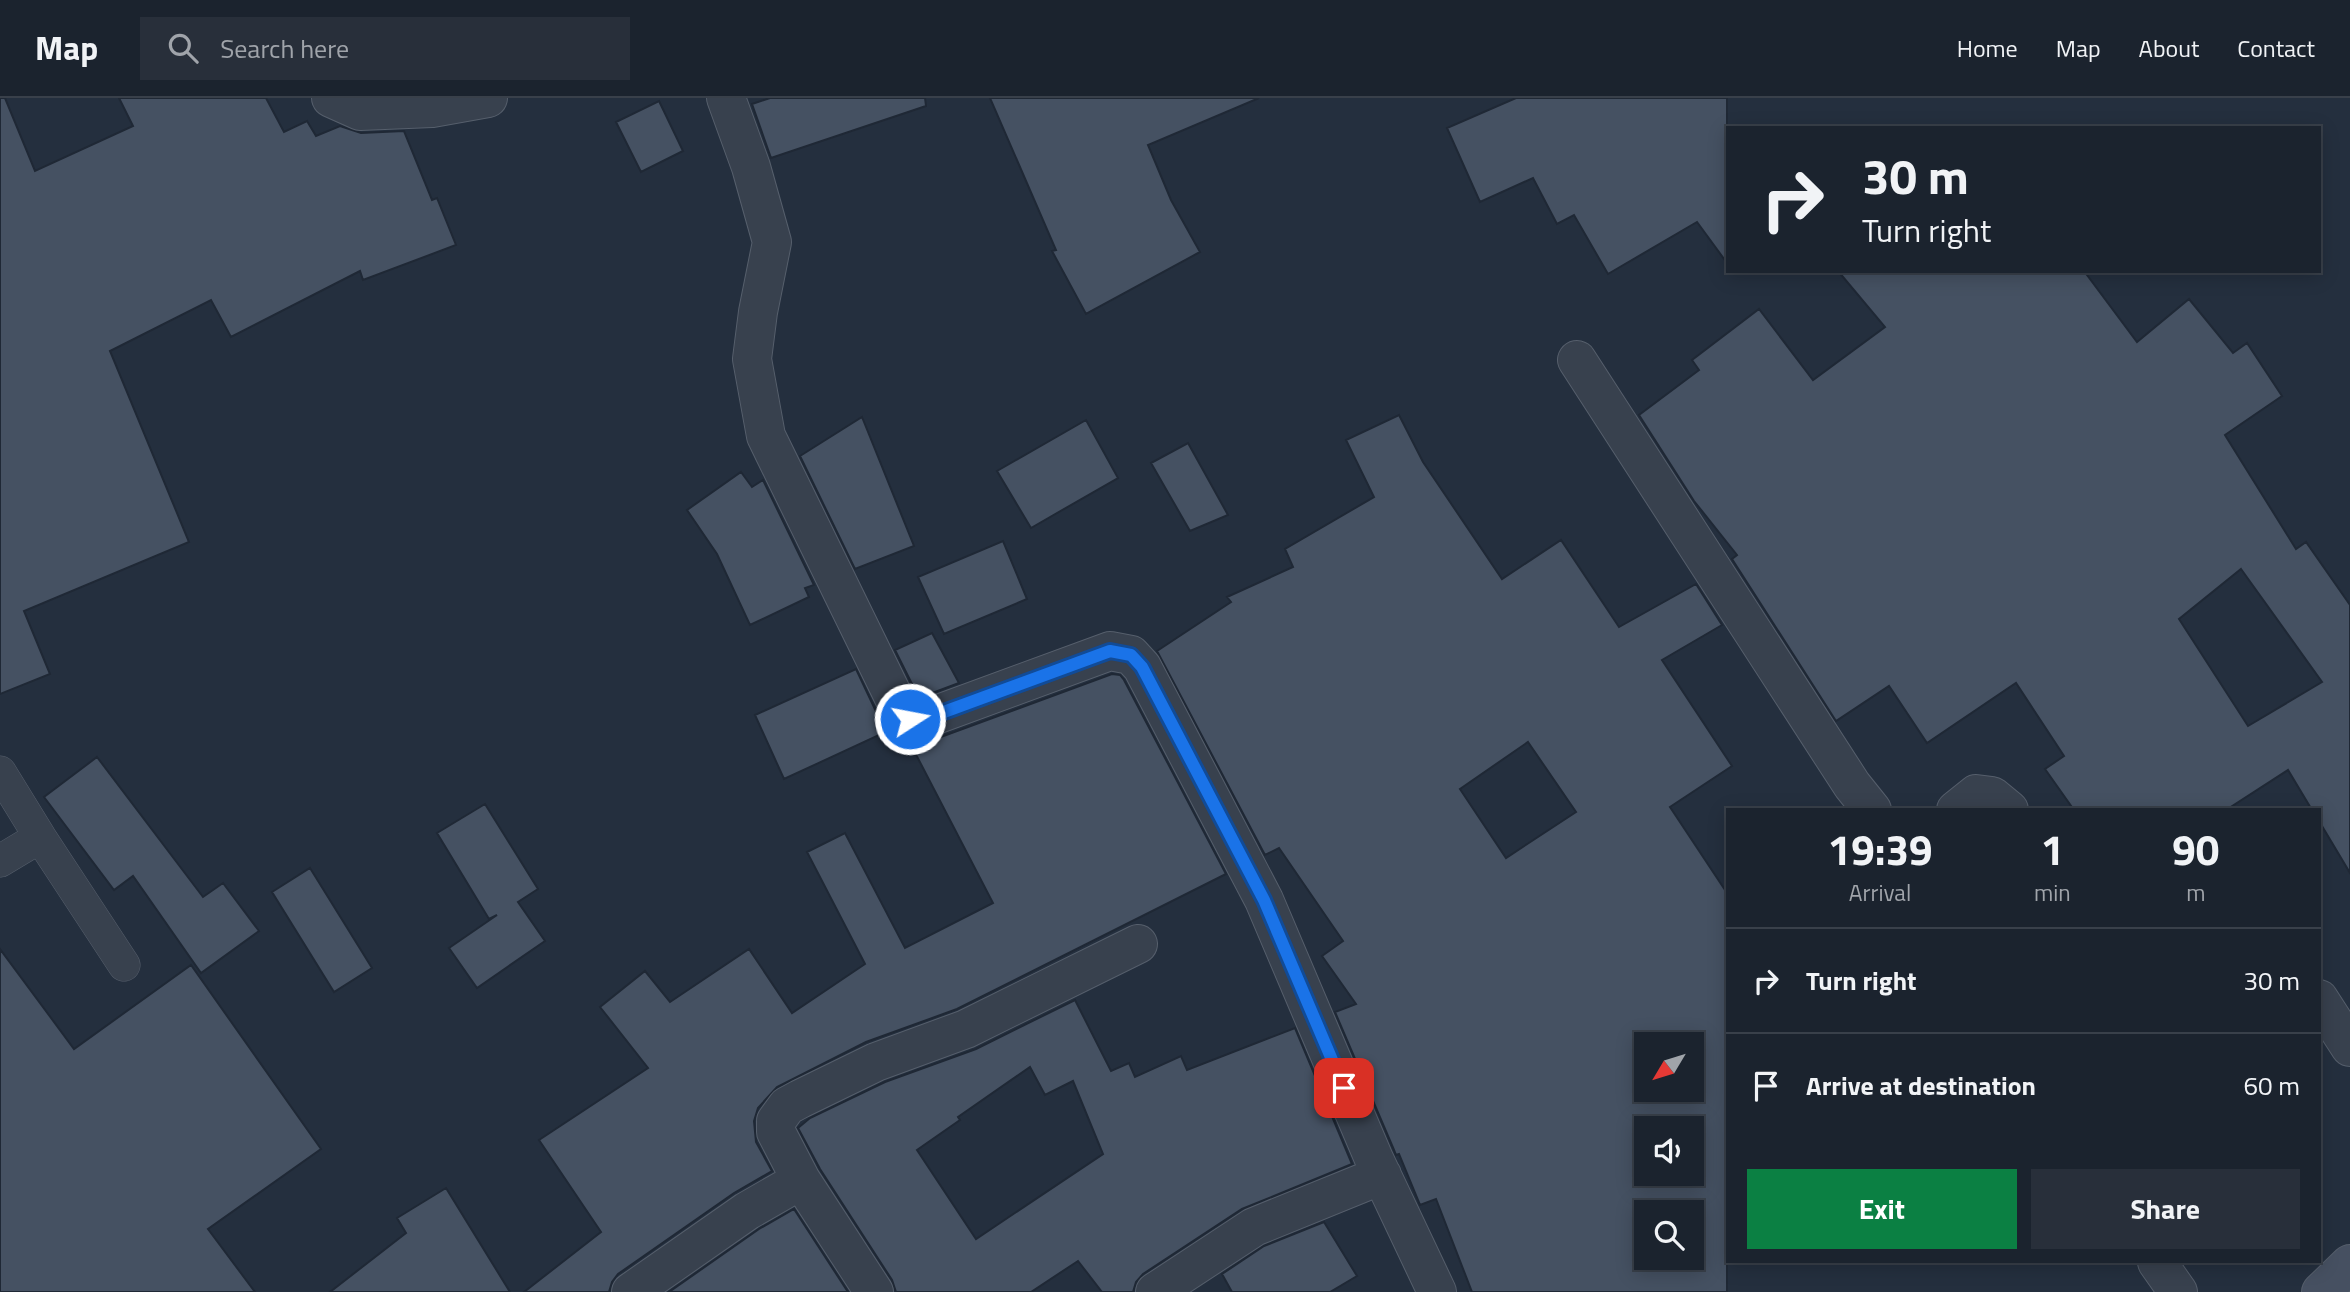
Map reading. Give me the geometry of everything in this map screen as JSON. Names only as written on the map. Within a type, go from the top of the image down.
[{"type":"street","points":[[331,98],[360,111],[432,108],[488,98]]},
{"type":"street","points":[[726,98],[751,167],[772,242],[752,359],[766,436],[900,710],[910,719],[922,720],[1110,651],[1131,655],[1142,667],[1264,900],[1382,1175],[1437,1292]]},
{"type":"street","points":[[1577,360],[1852,785],[1870,808]]},
{"type":"street","points":[[1958,808],[1976,794],[1992,796],[2007,808]]},
{"type":"street","points":[[874,1292],[801,1180],[776,1132],[779,1114],[787,1106],[876,1062],[966,1029],[1138,944]]},
{"type":"street","points":[[2321,1002],[2350,1047]]},
{"type":"street","points":[[1156,1292],[1254,1227],[1382,1175]]},
{"type":"street","points":[[631,1292],[747,1211],[801,1180]]},
{"type":"street","points":[[2158,1263],[2178,1292]]},
{"type":"street","points":[[2321,1292],[2350,1264]]},
{"type":"lane","points":[[2,776],[124,965]]},
{"type":"lane","points":[[0,861],[40,837]]},
{"type":"building","points":[[0,98],[5,98],[35,171],[133,126],[119,98],[266,98],[284,132],[307,121],[316,136],[340,126],[361,133],[404,131],[432,200],[437,198],[456,245],[363,280],[360,271],[231,337],[211,300],[110,351],[189,542],[24,611],[50,674],[0,694]]},
{"type":"building","points":[[770,98],[925,98],[926,106],[771,158],[752,104]]},
{"type":"building","points":[[990,98],[1259,98],[1148,145],[1171,200],[1200,252],[1086,314],[1052,251],[1056,250]]},
{"type":"building","points":[[1516,98],[1727,98],[1726,262],[1697,222],[1608,274],[1574,215],[1557,224],[1533,178],[1480,202],[1447,128]]},
{"type":"building","points":[[659,101],[683,151],[641,172],[616,122]]},
{"type":"building","points":[[1840,273],[2085,273],[2137,342],[2189,299],[2233,353],[2247,343],[2282,396],[2225,435],[2296,549],[2306,542],[2350,605],[2350,873],[2321,824],[2321,808],[2311,808],[2288,770],[2229,808],[2073,808],[2045,769],[2064,756],[2016,683],[1927,743],[1889,686],[1836,721],[1732,559],[1737,555],[1694,501],[1639,415],[1699,370],[1692,360],[1759,309],[1813,380],[1885,327]],"holes":[[[2241,569],[2322,682],[2248,726],[2179,619]]]},
{"type":"building","points":[[1399,415],[1423,462],[1502,579],[1561,540],[1619,627],[1696,584],[1722,625],[1662,660],[1732,766],[1670,807],[1726,891],[1727,1292],[1472,1292],[1436,1199],[1420,1205],[1335,1012],[1356,1004],[1322,956],[1343,941],[1279,848],[1265,855],[1157,651],[1231,602],[1227,597],[1293,567],[1285,549],[1374,497],[1346,440]],"holes":[[[1528,742],[1576,812],[1506,858],[1460,789]]]},
{"type":"building","points":[[862,417],[914,546],[855,569],[800,456]]},
{"type":"building","points":[[1086,420],[1118,478],[1031,528],[997,471]]},
{"type":"building","points":[[1188,443],[1228,515],[1190,531],[1151,463]]},
{"type":"building","points":[[741,472],[752,487],[763,480],[814,585],[805,588],[809,597],[750,625],[717,554],[687,510]]},
{"type":"building","points":[[1003,541],[1027,599],[944,634],[918,577]]},
{"type":"building","points":[[932,633],[959,683],[919,698],[895,650]]},
{"type":"building","points":[[856,669],[880,720],[890,730],[784,779],[755,715]]},
{"type":"building","points":[[1112,674],[1120,675],[1124,680],[1226,874],[957,1009],[866,1042],[777,1087],[758,1108],[754,1121],[756,1142],[772,1171],[734,1193],[618,1274],[609,1292],[524,1292],[601,1232],[539,1140],[648,1068],[600,1007],[645,971],[670,1002],[749,949],[792,1013],[865,964],[807,852],[845,833],[905,948],[993,903],[909,741],[930,741]]},
{"type":"building","points":[[97,757],[203,897],[223,883],[259,931],[201,973],[133,876],[114,890],[44,797]]},
{"type":"building","points":[[485,804],[538,889],[518,902],[545,941],[477,988],[449,948],[497,915],[489,919],[437,833]]},
{"type":"building","points":[[310,868],[372,968],[334,992],[272,892]]},
{"type":"building","points":[[0,949],[74,1049],[191,965],[321,1149],[208,1229],[255,1292],[0,1292]]},
{"type":"building","points":[[1075,1000],[1111,1071],[1129,1063],[1135,1077],[1181,1056],[1187,1070],[1295,1028],[1352,1164],[1242,1209],[1143,1274],[1136,1282],[1133,1292],[1102,1292],[1078,1261],[1031,1292],[896,1292],[892,1280],[820,1169],[798,1128],[810,1118],[885,1082],[976,1049]],"holes":[[[1030,1067],[1045,1095],[1073,1081],[1103,1154],[976,1239],[917,1150],[960,1120],[958,1117]]]},
{"type":"building","points":[[446,1188],[510,1292],[330,1292],[406,1233],[397,1218]]},
{"type":"building","points":[[794,1209],[848,1292],[669,1292],[759,1229]]},
{"type":"building","points":[[1324,1222],[1357,1276],[1330,1292],[1232,1292],[1222,1274],[1264,1246]]},
{"type":"route","points":[[910,719],[922,720],[1110,651],[1131,655],[1142,667],[1264,900],[1344,1088]]}]
